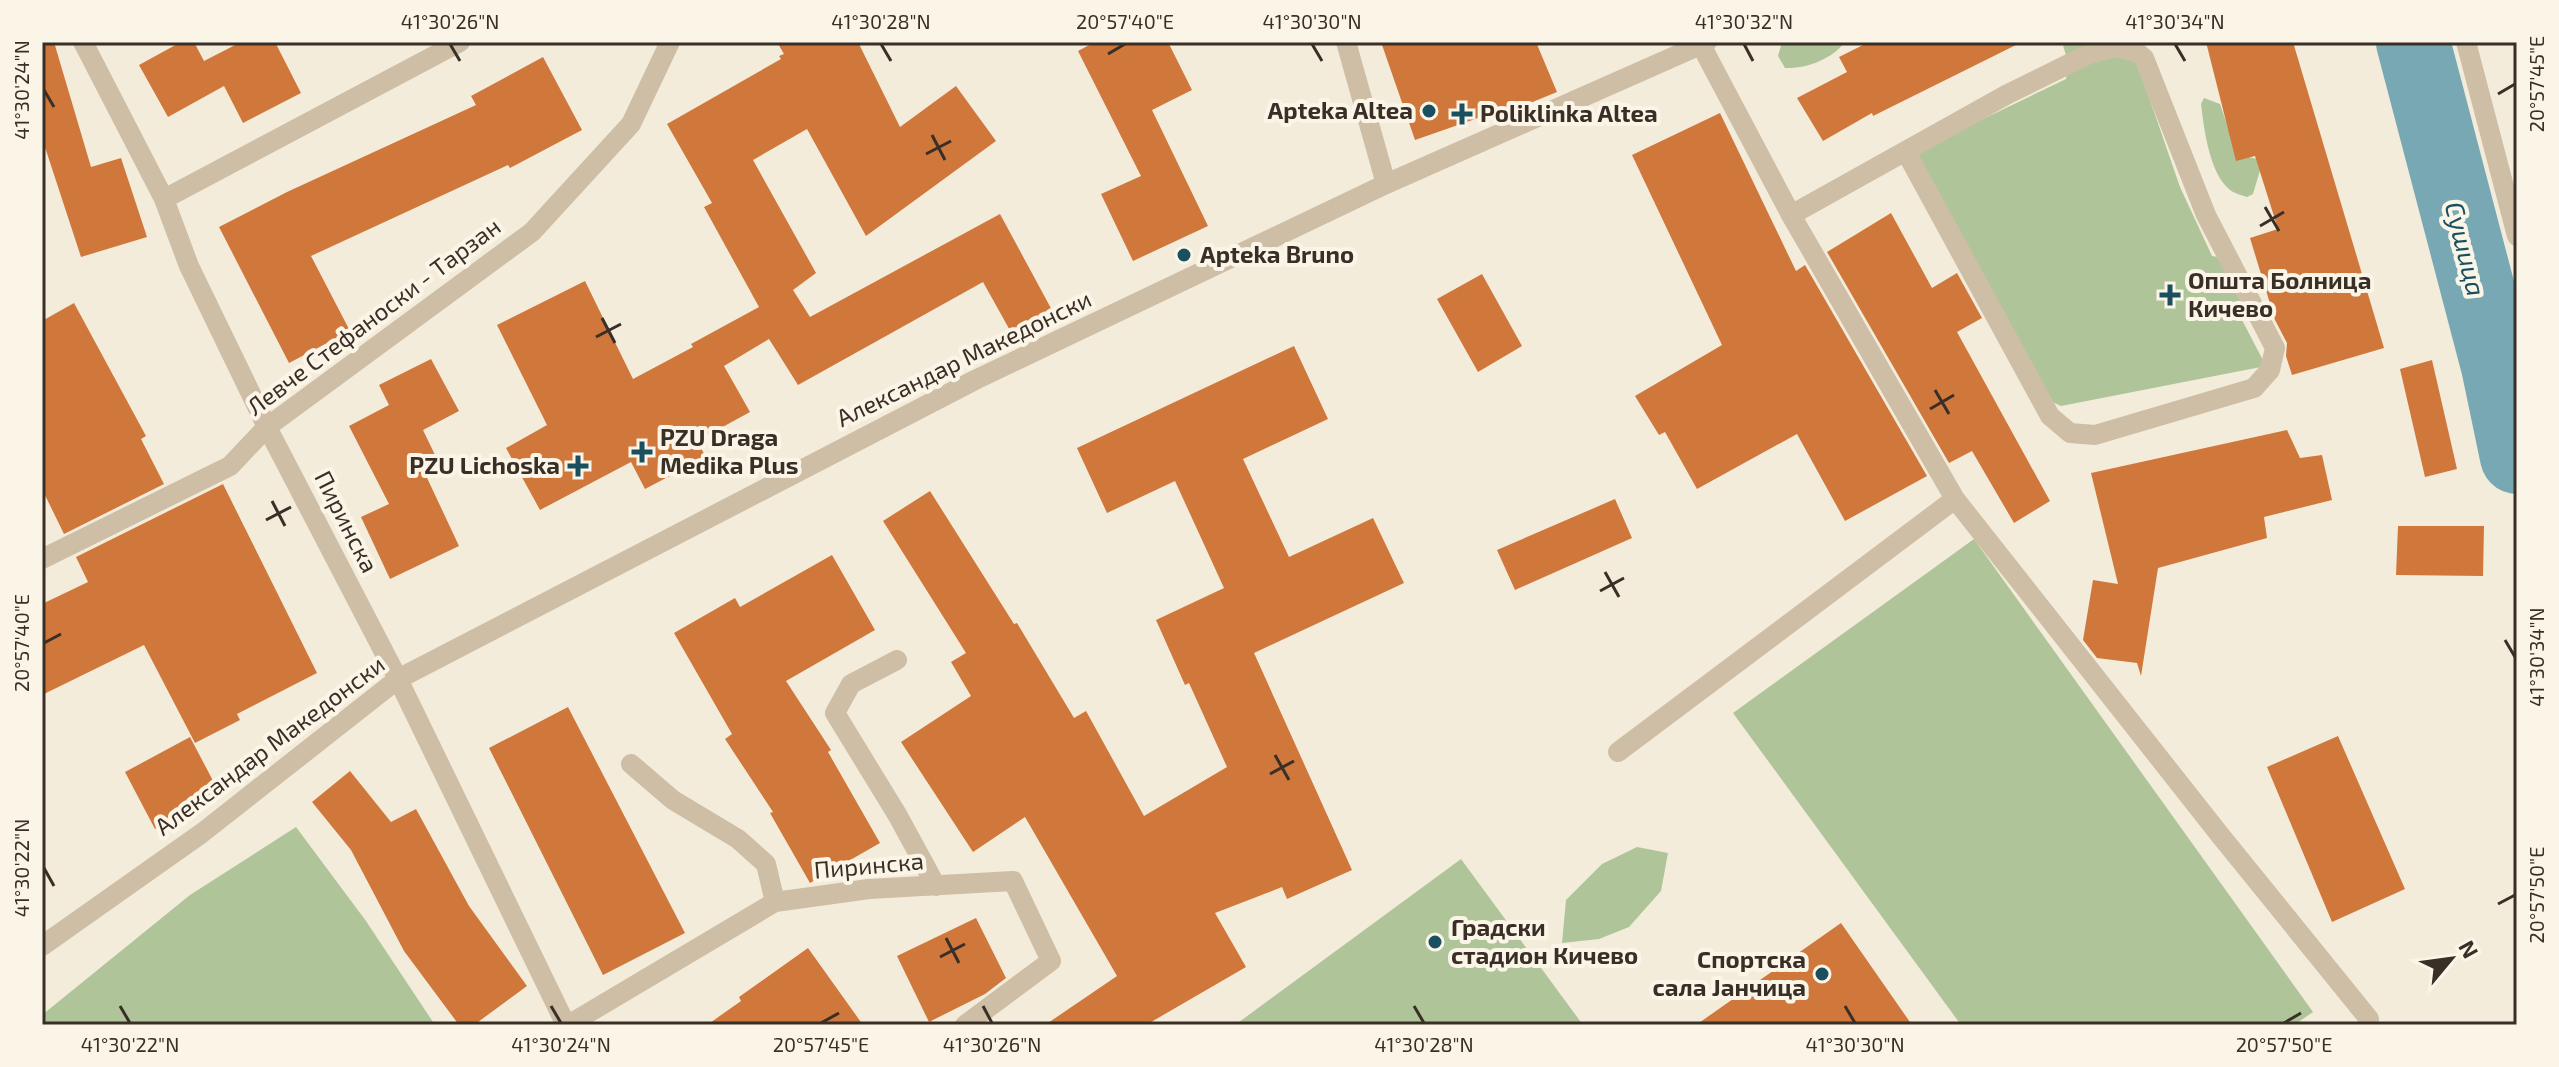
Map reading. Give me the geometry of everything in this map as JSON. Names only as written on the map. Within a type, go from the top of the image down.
[{"type":"street","name":"Пиринска","points":[[83,42],[164,199],[189,266],[267,427],[398,679],[567,1025],[775,902],[869,889],[1013,881],[1051,961],[965,1025]]},
{"type":"street","points":[[164,199],[460,42]]},
{"type":"street","name":"Левче Стефаноски - Тарзан","points":[[42,559],[230,466],[267,427],[532,232],[631,124],[670,42]]},
{"type":"street","points":[[1346,42],[1386,184]]},
{"type":"street","points":[[2466,42],[2517,236]]},
{"type":"street","points":[[1704,43],[1791,215],[1955,499],[2369,1019],[2367,1025]]},
{"type":"street","name":"Александар Македонски","points":[[42,946],[202,833],[398,679],[975,380],[1386,184],[1704,43]]},
{"type":"street","points":[[1791,215],[2006,95],[2089,54],[2116,47],[2137,52],[2144,58],[2206,215],[2275,348],[2270,370],[2254,388],[2095,435],[2070,433],[2050,416],[1906,152]]},
{"type":"street","points":[[1618,752],[1955,499]]},
{"type":"street","points":[[897,660],[851,684],[835,713],[898,816],[936,886]]},
{"type":"street","points":[[631,764],[673,800],[738,839],[766,864],[775,902]]},
{"type":"green space","points":[[1782,42],[1845,42],[1818,62],[1785,68],[1778,56]]},
{"type":"green space","points":[[2062,42],[2130,42],[2180,187],[2212,256],[2230,259],[2247,311],[2241,318],[2266,366],[2061,406],[2046,399],[1910,154],[2066,79],[2068,62]]},
{"type":"green space","points":[[2204,98],[2220,104],[2237,154],[2257,159],[2261,167],[2253,194],[2247,197],[2231,190],[2217,172],[2204,125],[2201,104]]},
{"type":"green space","points":[[1974,539],[2313,1012],[2294,1025],[1961,1025],[1733,713]]},
{"type":"green space","points":[[296,827],[366,921],[435,1025],[42,1025],[42,1015],[190,895]]},
{"type":"green space","points":[[1637,847],[1668,853],[1661,891],[1629,927],[1599,939],[1562,943],[1566,900],[1602,864]]},
{"type":"green space","name":"Градски стадион Кичево","points":[[1461,859],[1583,1025],[1235,1025]]},
{"type":"building","points":[[42,42],[54,42],[91,167],[121,158],[147,237],[81,257],[42,138]]},
{"type":"building","points":[[181,42],[194,42],[204,61],[241,42],[275,42],[301,93],[243,123],[224,86],[168,117],[139,65]]},
{"type":"building","points":[[777,42],[858,42],[900,127],[956,86],[996,141],[866,236],[807,129],[753,160],[816,273],[793,290],[810,317],[1000,214],[1053,312],[1012,334],[983,282],[798,385],[769,339],[724,366],[750,412],[697,441],[706,457],[645,489],[631,462],[540,510],[506,448],[547,425],[497,325],[585,281],[633,379],[759,307],[704,207],[712,203],[667,124],[781,59],[779,56],[784,54]]},
{"type":"building","points":[[1095,42],[1168,42],[1192,90],[1152,110],[1208,226],[1133,261],[1101,194],[1141,176],[1078,51]]},
{"type":"building","points":[[1381,42],[1536,42],[1557,92],[1415,140]]},
{"type":"building","points":[[1869,42],[2022,42],[1873,116],[1872,113],[1823,141],[1797,98],[1847,72],[1839,57]]},
{"type":"building","points":[[2206,42],[2293,42],[2384,348],[2292,375],[2286,356],[2287,343],[2275,320],[2250,238],[2278,229],[2255,156],[2236,161]]},
{"type":"building","points":[[543,57],[582,130],[510,168],[508,165],[311,256],[350,331],[289,363],[219,227],[287,192],[476,105],[471,96]]},
{"type":"building","points":[[1720,113],[1796,271],[1805,265],[1927,476],[1845,521],[1797,434],[1697,489],[1665,432],[1659,435],[1635,396],[1722,345],[1632,155]]},
{"type":"building","points":[[1891,213],[1932,288],[1957,273],[1982,318],[1957,332],[2050,501],[2014,523],[1972,451],[1949,463],[1827,252]]},
{"type":"building","points":[[1482,274],[1522,346],[1478,372],[1437,299]]},
{"type":"building","points":[[74,303],[146,436],[141,439],[164,484],[64,534],[42,489],[42,321]]},
{"type":"building","points":[[1294,346],[1328,419],[1243,459],[1289,557],[1373,518],[1404,583],[1254,653],[1352,870],[1287,899],[1282,887],[1215,913],[1246,967],[1146,1025],[1045,1025],[1117,976],[1025,817],[973,852],[901,742],[971,696],[951,662],[966,653],[883,521],[930,491],[1014,624],[1017,623],[1074,718],[1086,711],[1144,816],[1227,767],[1156,620],[1224,588],[1175,481],[1107,513],[1077,448]]},
{"type":"building","points":[[431,359],[459,411],[423,430],[436,457],[421,465],[459,546],[390,579],[361,517],[389,504],[349,426],[389,405],[379,385]]},
{"type":"building","points":[[2432,360],[2457,469],[2425,477],[2400,369]]},
{"type":"building","points":[[2287,430],[2300,458],[2322,455],[2332,500],[2264,517],[2267,538],[2158,568],[2141,676],[2137,663],[2097,658],[2083,640],[2093,580],[2118,584],[2091,473]]},
{"type":"building","points":[[223,484],[317,673],[237,714],[240,720],[195,743],[144,645],[42,695],[42,604],[88,582],[76,557]]},
{"type":"building","points":[[1615,499],[1632,538],[1515,590],[1497,550]]},
{"type":"building","points":[[2398,526],[2484,526],[2483,576],[2396,575]]},
{"type":"building","points":[[832,555],[875,630],[786,681],[831,750],[828,752],[880,843],[810,883],[770,813],[773,812],[725,739],[732,734],[674,633],[735,598],[740,607]]},
{"type":"building","points":[[568,707],[685,933],[603,975],[489,748]]},
{"type":"building","points":[[2338,736],[2405,889],[2332,922],[2267,767]]},
{"type":"building","points":[[190,737],[220,794],[155,829],[125,772]]},
{"type":"building","points":[[350,771],[391,822],[416,809],[469,906],[527,986],[474,1025],[459,1025],[404,951],[351,850],[312,802]]},
{"type":"building","points":[[976,918],[1006,978],[985,994],[929,1022],[897,956]]},
{"type":"building","name":"Спортска сала Јанчица","points":[[1841,923],[1912,1025],[1696,1025]]},
{"type":"building","points":[[808,948],[863,1025],[707,1025],[741,1001],[739,997]]},
{"type":"waterway","name":"Сушица","points":[[2413,42],[2498,366],[2517,457]]},
{"type":"place","name":"Apteka Altea","points":[[1429,111]]},
{"type":"place","name":"Poliklinka Altea","points":[[1462,114]]},
{"type":"place","name":"Apteka Bruno","points":[[1184,255]]},
{"type":"place","name":"Општа Болница Кичево","points":[[2170,295]]},
{"type":"place","name":"PZU Draga Medika Plus","points":[[642,452]]},
{"type":"place","name":"PZU Lichoska","points":[[578,466]]},
{"type":"place","name":"Градски стадион Кичево","points":[[1435,942]]},
{"type":"place","name":"Спортска сала Јанчица","points":[[1822,974]]}]
